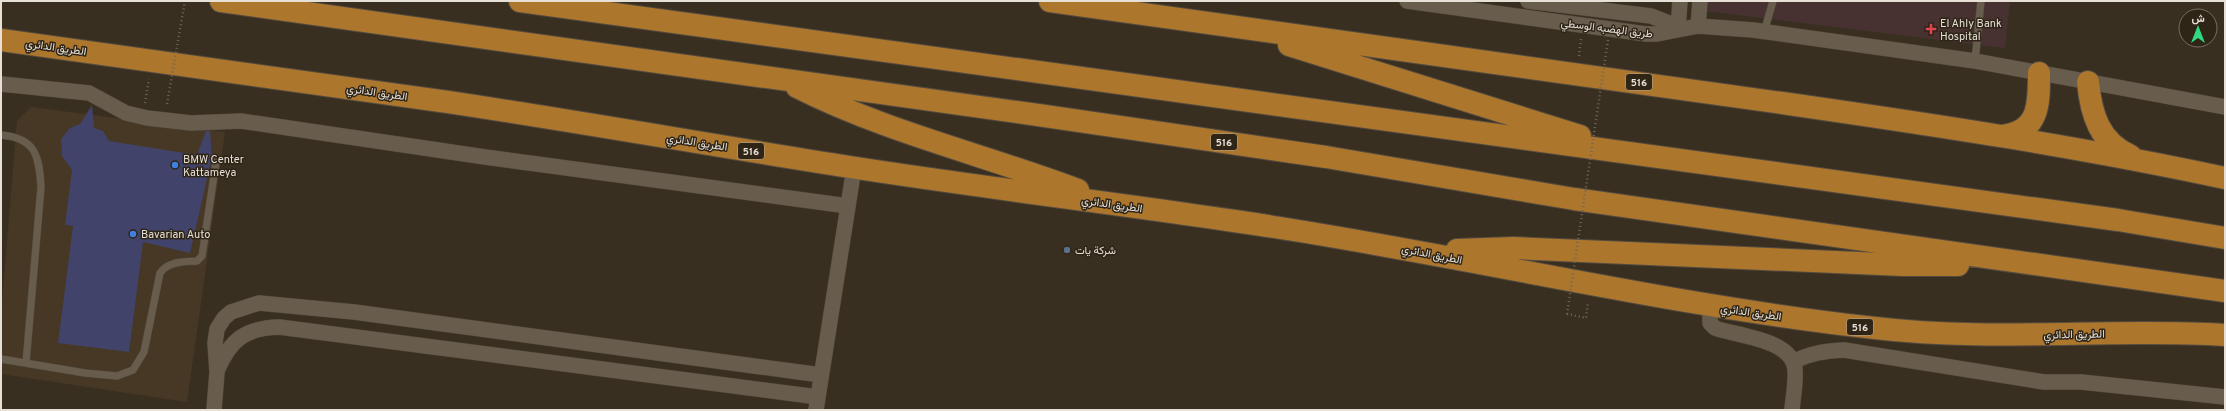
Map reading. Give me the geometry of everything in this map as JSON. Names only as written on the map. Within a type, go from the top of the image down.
[{"type":"highway","name":"516","points":[[221,1],[780,78],[1318,156],[1574,200],[2016,263],[2225,291]]},
{"type":"highway","name":"516","points":[[520,1],[2118,220],[2225,238]]},
{"type":"highway","name":"516","points":[[1050,1],[1234,28],[1577,73],[1944,126],[2140,160],[2225,178]]},
{"type":"highway","name":"516","points":[[1234,28],[1641,155]]},
{"type":"highway","name":"الطريق الدائري","points":[[1,40],[452,102],[854,168],[1274,227],[1422,252],[1710,306],[1882,329],[1973,335],[2072,335],[2169,332],[2225,335]]},
{"type":"highway","points":[[2001,136],[2019,132],[2033,119],[2039,101],[2039,73]]},
{"type":"highway","name":"516","points":[[780,78],[828,102],[867,117],[1031,173],[1117,205]]},
{"type":"highway","points":[[2088,82],[2090,105],[2094,118],[2100,129],[2117,148],[2140,160]]},
{"type":"highway","name":"516","points":[[1422,252],[1514,248],[1715,258],[1903,265],[2016,263]]},
{"type":"highway","name":"516","points":[[1500,267],[1666,264],[1715,258]]},
{"type":"street","name":"طريق الهضبه الوسطي","points":[[1407,1],[1495,7],[1646,34],[1657,34],[1678,29]]},
{"type":"street","name":"طريق الهضبه الوسطي","points":[[1528,1],[1651,16],[1669,23],[1678,29]]},
{"type":"street","points":[[1680,1],[1678,29],[1698,26],[1764,32],[1975,61],[2225,107]]},
{"type":"street","points":[[1698,26],[1700,1]]},
{"type":"street","points":[[1,84],[89,93],[126,113],[143,117],[191,123],[241,121],[485,158],[848,206]]},
{"type":"street","points":[[217,372],[228,348],[247,334],[269,327],[302,329],[687,380],[817,403],[854,168]]},
{"type":"street","points":[[214,410],[217,372],[215,343],[217,329],[224,318],[231,312],[259,303],[306,306],[821,375]]},
{"type":"street","points":[[302,329],[306,306]]},
{"type":"street","points":[[1710,306],[1710,323],[1715,328],[1767,341],[1787,354],[1796,369],[1792,410]]},
{"type":"street","points":[[509,356],[512,333]]},
{"type":"street","points":[[1793,362],[1805,356],[1826,350],[1844,350],[2044,382],[2081,382],[2225,398]]},
{"type":"street","points":[[687,380],[690,358]]},
{"type":"lane","points":[[1764,32],[1773,1]]},
{"type":"lane","points":[[1975,61],[1981,1]]},
{"type":"lane","points":[[1,135],[11,136],[26,141],[33,150],[39,164],[41,187],[26,363]]},
{"type":"lane","points":[[1,359],[85,373],[117,376],[133,370],[144,352],[160,273],[163,268],[170,264],[197,261],[202,256],[216,162]]},
{"type":"path","points":[[167,104],[185,1]]},
{"type":"path","points":[[1586,318],[1567,314],[1608,40]]},
{"type":"path","points":[[143,117],[151,60]]},
{"type":"shaded area","name":"El Ahly Bank Hospital","points":[[1707,1],[2010,1],[2005,48],[1705,11]]},
{"type":"shaded area","points":[[31,107],[225,132],[187,402],[1,374],[1,315],[17,121]]},
{"type":"building","name":"Bavarian Auto","points":[[92,105],[94,128],[103,131],[109,141],[197,155],[206,131],[210,131],[212,157],[190,253],[143,242],[129,352],[58,343],[73,226],[65,225],[72,170],[62,156],[61,139],[70,128],[80,124]]},
{"type":"place","name":"El Ahly Bank Hospital","points":[[1931,29]]},
{"type":"place","name":"BMW Center Kattameya","points":[[175,165]]},
{"type":"place","name":"Bavarian Auto","points":[[133,234]]},
{"type":"place","name":"شركة يات","points":[[1067,250]]}]
